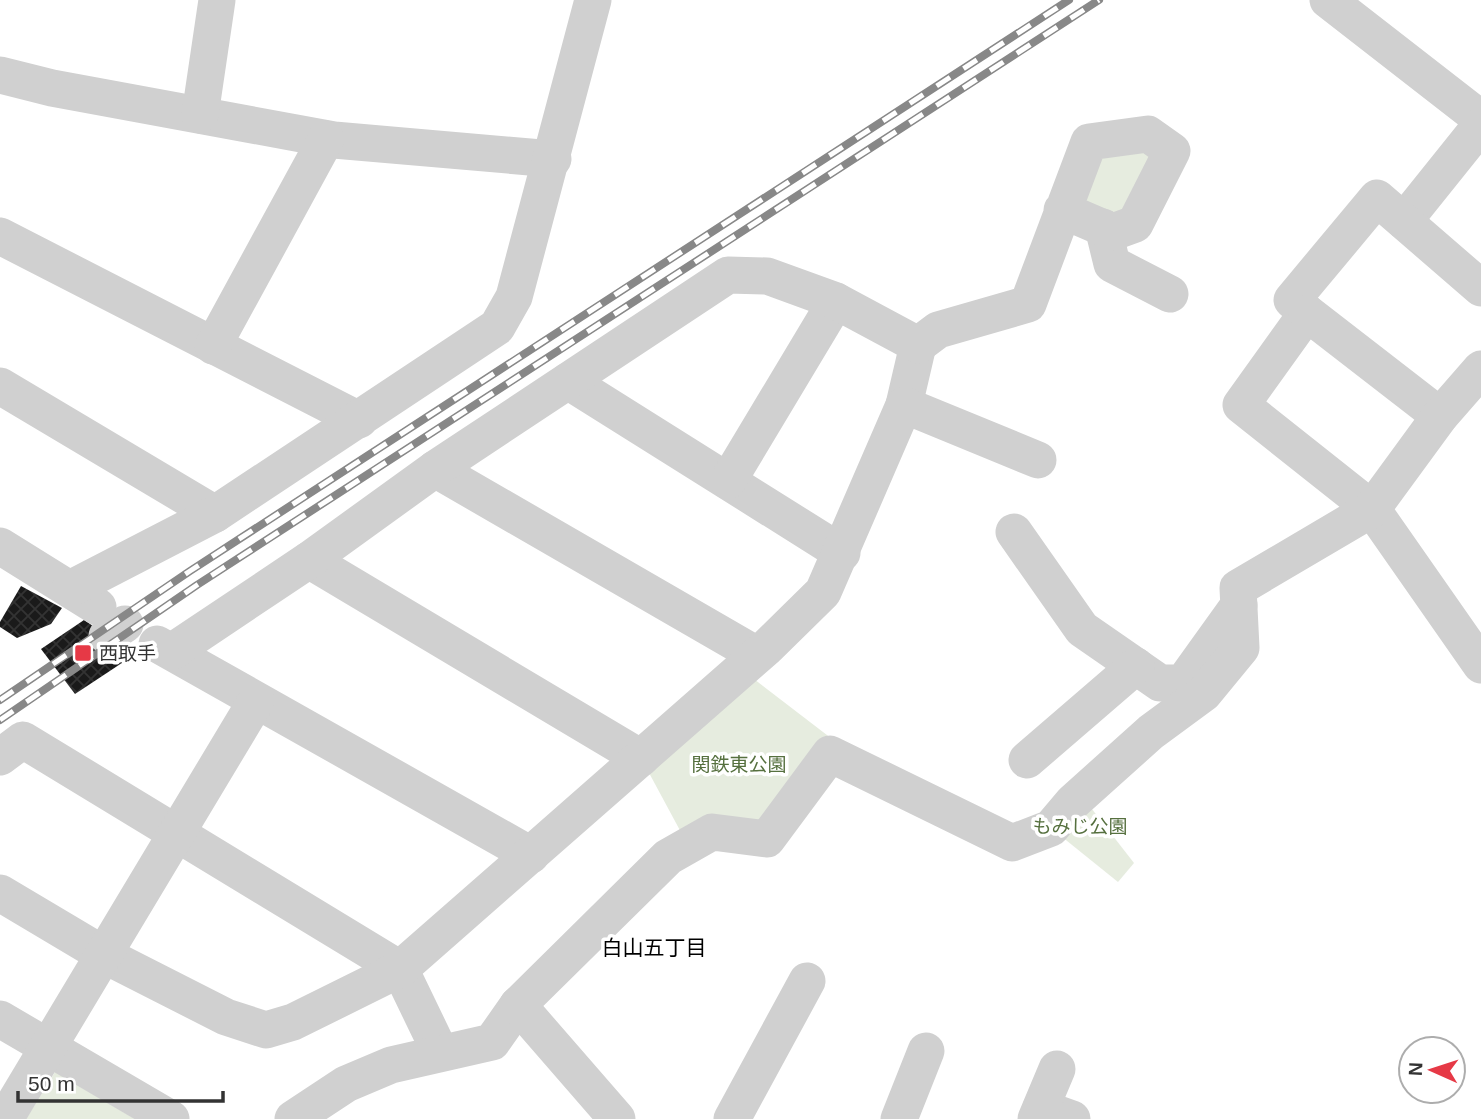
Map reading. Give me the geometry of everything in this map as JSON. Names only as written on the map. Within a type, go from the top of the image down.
[{"type":"street","points":[[200,115],[217,0]]},
{"type":"street","points":[[0,547],[100,614],[215,514],[497,327],[514,297],[553,159],[593,0]]},
{"type":"street","points":[[1328,0],[1481,119]]},
{"type":"street","points":[[0,75],[326,139],[553,159]]},
{"type":"street","points":[[1404,221],[1481,125]]},
{"type":"street","points":[[0,893],[106,956],[226,1017],[266,1030],[293,1022],[400,969],[757,655],[823,592],[904,405],[918,345],[938,330],[1028,304],[1062,210],[1089,142],[1148,134],[1171,151],[1135,224],[1113,232],[1062,210]]},
{"type":"street","points":[[213,346],[326,139]]},
{"type":"street","points":[[1440,416],[1292,300],[1377,198],[1481,288]]},
{"type":"street","points":[[1103,227],[1112,264],[1170,294]]},
{"type":"street","points":[[0,236],[359,420]]},
{"type":"street","points":[[531,855],[165,648],[309,559],[435,469],[728,275],[767,276],[836,301],[918,345]]},
{"type":"street","points":[[728,481],[836,301]]},
{"type":"street","points":[[1307,313],[1241,405],[1373,509],[1481,665]]},
{"type":"street","points":[[293,1119],[346,1084],[391,1065],[492,1042],[518,1005],[668,857],[712,832],[767,839],[830,754],[1012,844],[1051,828],[1073,802],[1151,732],[1204,693],[1241,648],[1238,588],[1373,509],[1440,416],[1481,369]]},
{"type":"street","points":[[568,381],[842,553]]},
{"type":"street","points":[[0,386],[215,514]]},
{"type":"street","points":[[904,405],[1038,460]]},
{"type":"street","points":[[435,469],[757,655]]},
{"type":"street","points":[[1014,532],[1082,629],[1160,683],[1183,683],[1239,605]]},
{"type":"street","points":[[309,559],[641,758]]},
{"type":"street","points":[[1027,760],[1136,666]]},
{"type":"street","points":[[5,1119],[106,956],[176,831],[256,701]]},
{"type":"street","points":[[0,757],[23,740],[400,969],[440,1052]]},
{"type":"street","points":[[732,1119],[807,981]]},
{"type":"street","points":[[518,1005],[617,1119]]},
{"type":"street","points":[[0,1019],[171,1119]]},
{"type":"street","points":[[899,1119],[926,1051]]},
{"type":"street","points":[[1050,1115],[1057,1069]]},
{"type":"green space","points":[[1142,147],[1153,159],[1123,215],[1087,209],[1081,195],[1097,154]]},
{"type":"green space","name":"関鉄東公園","points":[[741,669],[853,755],[757,840],[690,849],[641,758]]},
{"type":"green space","name":"もみじ公園","points":[[1081,795],[1134,863],[1118,882],[1051,828]]},
{"type":"green space","points":[[55,1072],[135,1119],[26,1119]]},
{"type":"building","points":[[21,586],[62,608],[51,624],[17,638],[0,627],[0,622]]},
{"type":"building","points":[[84,620],[125,647],[131,657],[75,694],[41,649]]},
{"type":"railway","points":[[0,700],[190,571],[1069,0]]},
{"type":"railway","points":[[0,720],[197,585],[1099,0]]},
{"type":"place","name":"西取手","points":[[83,653]]},
{"type":"district","name":"白山五丁目","points":[[654,947]]}]
